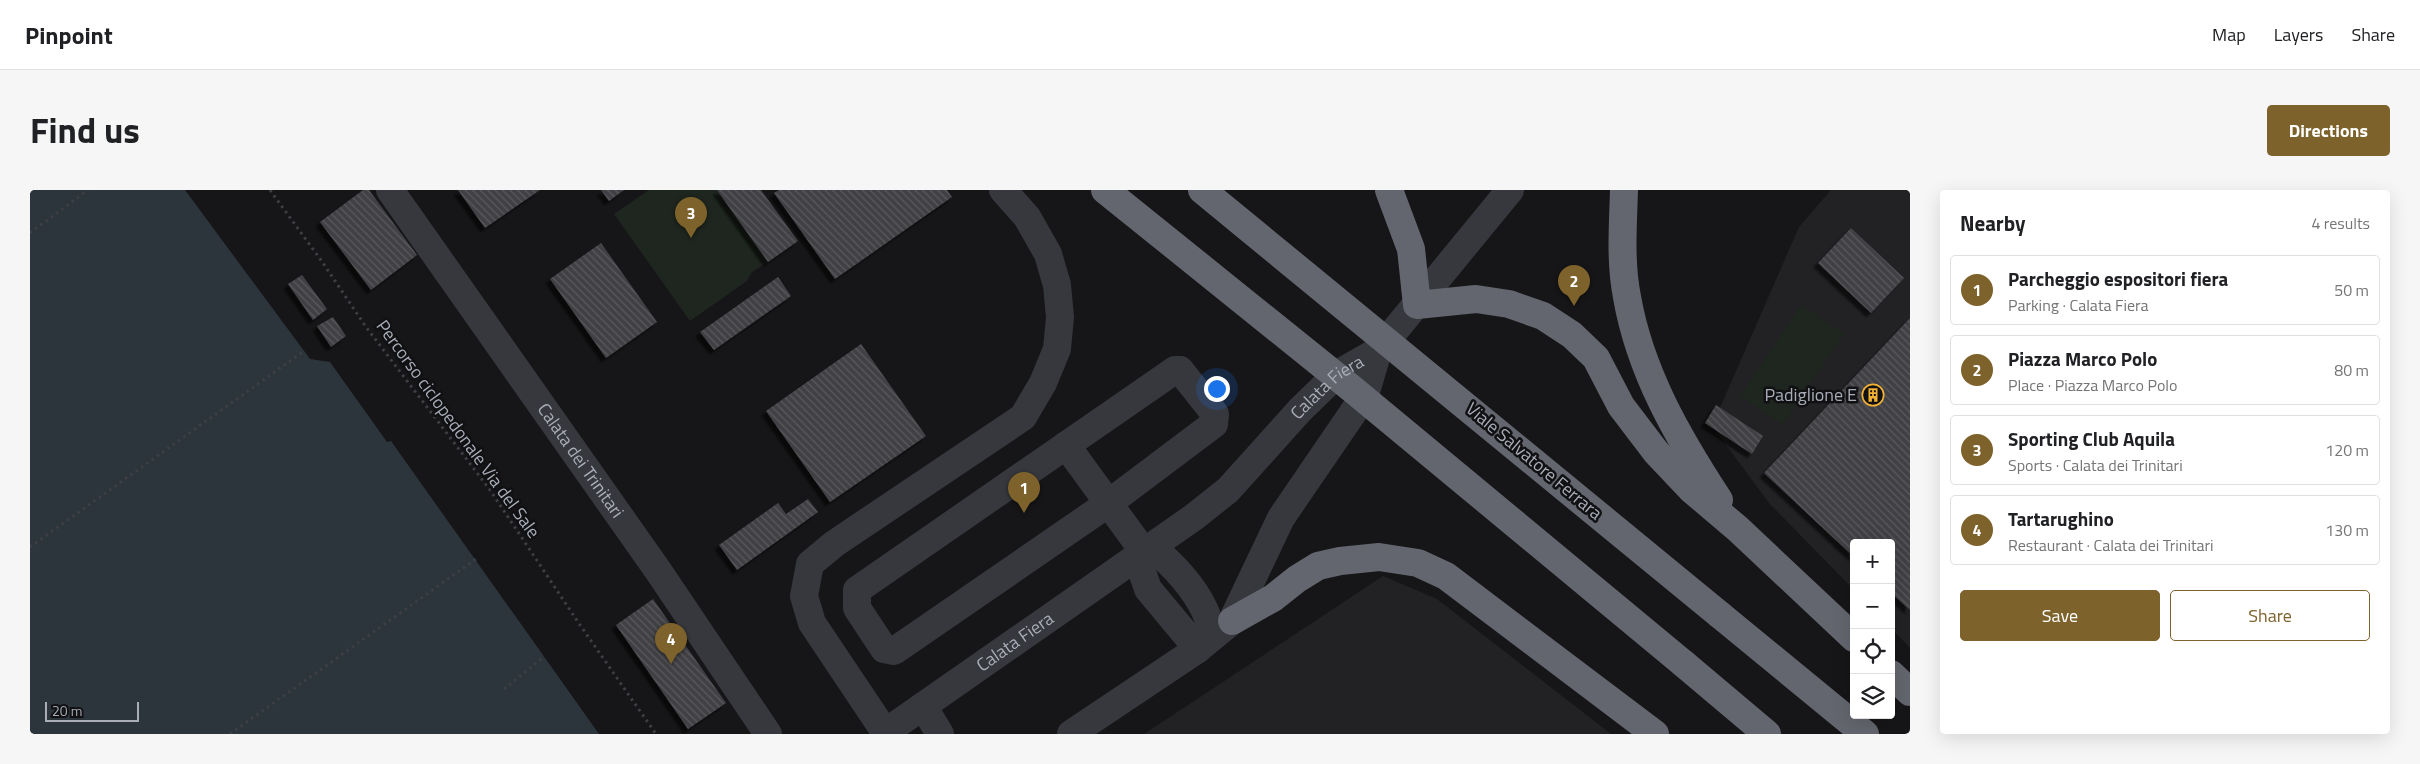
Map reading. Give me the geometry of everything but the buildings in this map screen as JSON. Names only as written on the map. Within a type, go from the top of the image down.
[{"type":"highway","points":[[1105,190],[1358,394],[1767,734]]},
{"type":"highway","name":"Viale Salvatore Ferrara","points":[[1202,190],[1865,734]]},
{"type":"highway","points":[[1389,190],[1411,249],[1417,305],[1476,299],[1509,304],[1543,316],[1572,335],[1596,358],[1621,406],[1656,452],[1692,490],[1738,529],[1850,634]]},
{"type":"highway","points":[[1624,190],[1622,241],[1627,296],[1646,369],[1685,447],[1738,529]]},
{"type":"highway","points":[[1214,636],[1318,566],[1340,561],[1379,557],[1418,563],[1446,576],[1655,734]]},
{"type":"highway","points":[[1895,678],[1910,692]]},
{"type":"street","name":"Calata dei Trinitari","points":[[390,190],[659,572],[768,734]]},
{"type":"street","points":[[884,733],[812,623],[804,596],[810,564],[834,544],[1023,417],[1044,383],[1057,349],[1060,317],[1057,285],[1048,254],[1027,217],[1004,190]]},
{"type":"street","points":[[1378,351],[1510,190]]},
{"type":"street","name":"Calata Fiera","points":[[884,733],[1194,517],[1228,490],[1300,410],[1336,375],[1378,351]]},
{"type":"street","name":"Calata Fiera","points":[[1214,636],[1280,518],[1365,396],[1378,351]]},
{"type":"street","points":[[1175,370],[1180,370],[1216,414],[1214,424],[1109,503],[894,651],[884,649],[857,608],[857,590],[1175,370]]},
{"type":"street","points":[[1066,445],[1144,552],[1148,588],[1214,636],[1071,734]]},
{"type":"street","points":[[923,706],[940,734]]},
{"type":"path","points":[[30,233],[88,190]]},
{"type":"path","name":"Percorso ciclopedonale Via del Sale","points":[[270,190],[323,263],[366,327],[490,490],[580,625],[656,734]]},
{"type":"path","points":[[30,547],[304,351]]},
{"type":"path","points":[[230,734],[476,560]]},
{"type":"path","points":[[504,689],[544,656]]},
{"type":"shaded area","points":[[30,190],[185,190],[310,359],[330,362],[387,442],[391,441],[599,734],[30,734]]},
{"type":"shaded area","points":[[649,190],[717,190],[768,262],[752,272],[747,281],[690,321],[614,214]]},
{"type":"shaded area","points":[[1831,190],[1910,190],[1910,648],[1895,632],[1895,539],[1850,539],[1850,586],[1769,503],[1712,426],[1799,227]]},
{"type":"shaded area","points":[[1801,305],[1844,333],[1783,425],[1740,396]]},
{"type":"shaded area","points":[[1383,576],[1437,599],[1611,734],[1144,734]]},
{"type":"place","name":"Sporting Club Aquila","points":[[691,238]]},
{"type":"place","name":"Piazza Marco Polo","points":[[1574,306]]},
{"type":"place","name":"Padiglione E","points":[[1873,395]]},
{"type":"place","name":"Parcheggio espositori fiera","points":[[1024,513]]},
{"type":"place","name":"Tartarughino","points":[[671,664]]}]
